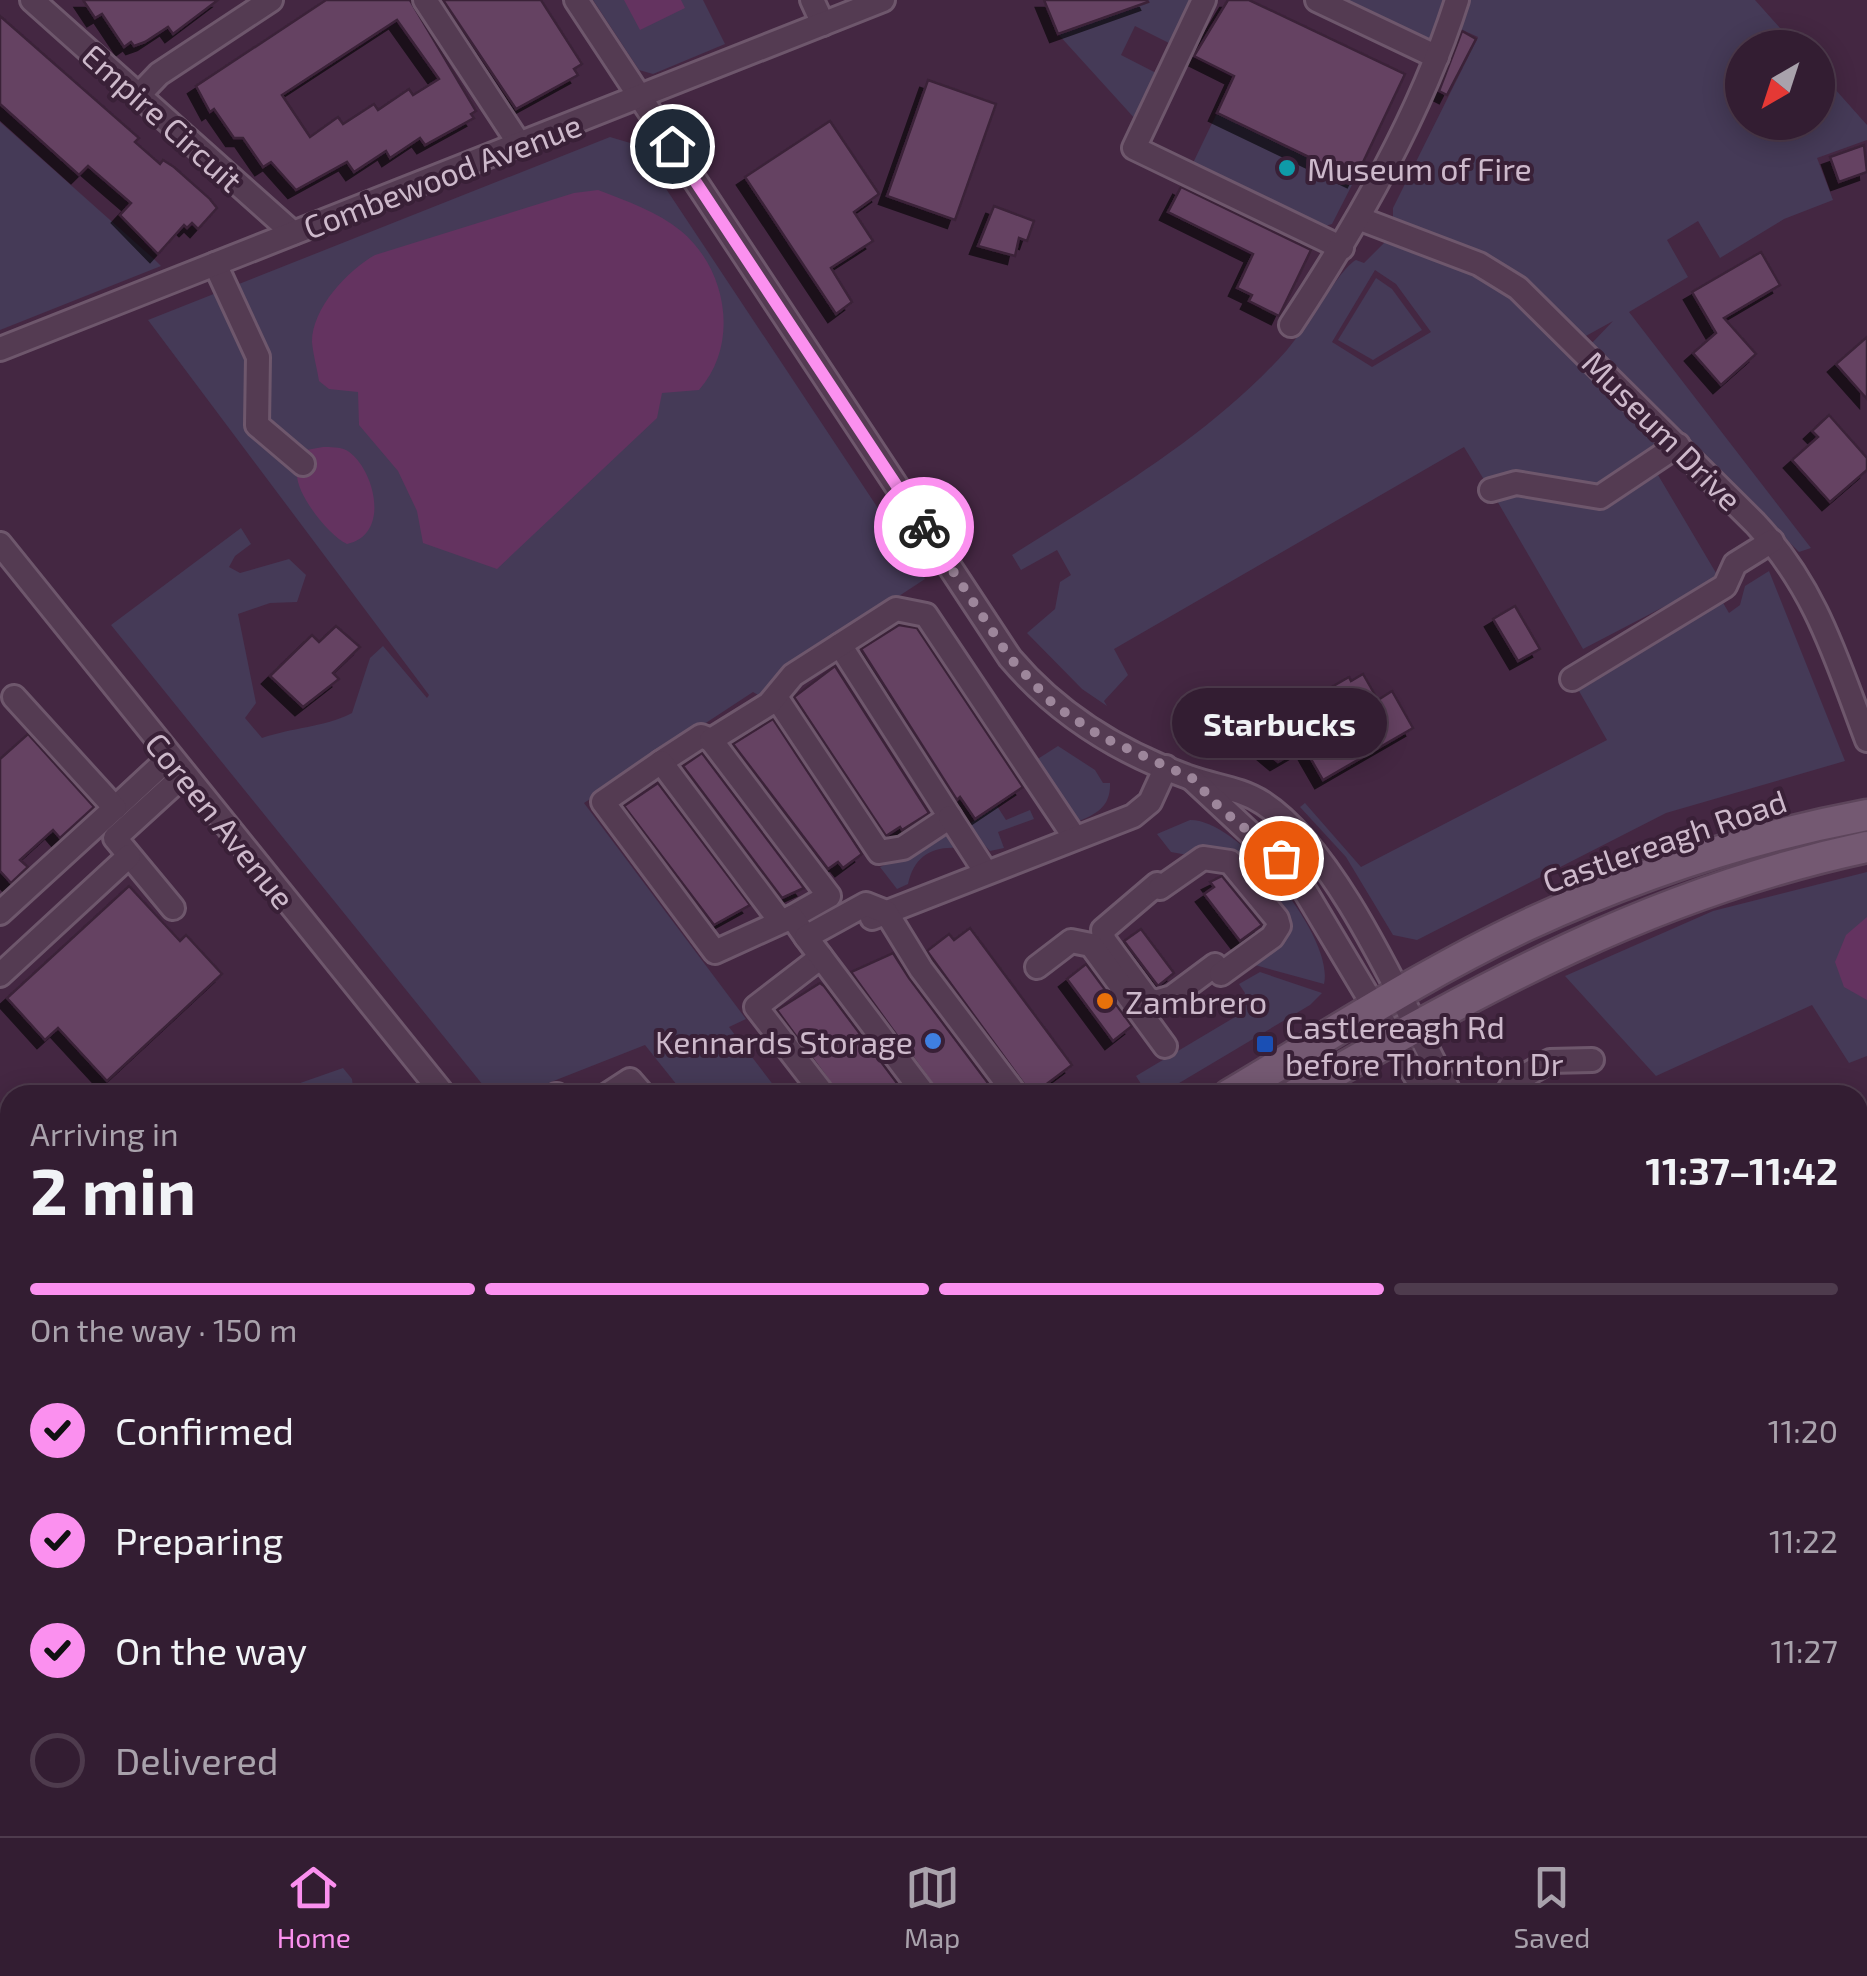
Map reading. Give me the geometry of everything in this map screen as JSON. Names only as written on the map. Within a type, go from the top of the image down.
[{"type":"main road","name":"Castlereagh Road","points":[[1246,1085],[1525,926],[1604,892],[1728,849],[1867,815]]},
{"type":"main road","name":"Castlereagh Road","points":[[1312,1085],[1546,956],[1645,912],[1757,875],[1867,848]]},
{"type":"street","name":"Empire Circuit","points":[[32,0],[294,233]]},
{"type":"street","points":[[138,96],[159,74],[272,0]]},
{"type":"street","points":[[425,0],[520,145]]},
{"type":"street","points":[[576,0],[1010,658],[1068,717],[1192,778],[1296,876],[1444,1085]]},
{"type":"street","points":[[812,0],[823,24]]},
{"type":"street","name":"Combewood Avenue","points":[[0,349],[883,0]]},
{"type":"street","points":[[1204,0],[1134,148],[1342,248]]},
{"type":"street","points":[[1318,0],[1437,57]]},
{"type":"street","points":[[1291,324],[1358,218],[1437,57],[1457,0]]},
{"type":"street","name":"Museum Drive","points":[[1358,218],[1500,276],[1538,305],[1772,540],[1814,601],[1867,740]]},
{"type":"street","points":[[215,264],[258,357],[258,425],[303,464]]},
{"type":"street","points":[[1490,490],[1516,484],[1600,497],[1678,446]]},
{"type":"street","points":[[1572,679],[1725,586],[1735,564],[1772,540]]},
{"type":"street","name":"Coreen Avenue","points":[[0,544],[436,1085]]},
{"type":"street","points":[[711,740],[776,697],[793,675],[896,609],[926,615],[1075,838]]},
{"type":"street","points":[[840,645],[985,871]]},
{"type":"street","points":[[14,697],[115,808]]},
{"type":"street","points":[[776,697],[879,852],[903,848],[950,817]]},
{"type":"street","points":[[701,736],[711,740],[829,896],[715,952],[603,802],[701,736]]},
{"type":"street","points":[[661,762],[787,919],[806,937],[917,1085]]},
{"type":"street","points":[[0,913],[115,808],[177,766]]},
{"type":"street","points":[[173,908],[115,838],[177,766]]},
{"type":"street","points":[[806,937],[834,925],[854,926],[949,884],[1140,812],[1156,792],[1166,767]]},
{"type":"street","points":[[0,974],[129,856]]},
{"type":"street","points":[[1208,857],[1235,864],[1276,919],[1278,929],[1166,1001],[1155,1002],[1147,998],[1104,940],[1103,930],[1110,919],[1158,886],[1208,857]]},
{"type":"street","points":[[886,912],[921,969],[1008,1085]]},
{"type":"street","points":[[1037,967],[1071,941],[1087,943],[1165,1046]]},
{"type":"street","points":[[816,1085],[756,1006],[821,957]]},
{"type":"street","points":[[1405,1032],[1424,1085]]},
{"type":"street","points":[[1512,1085],[1550,1062],[1592,1060]]},
{"type":"shaded area","points":[[593,0],[703,0],[725,44],[653,74],[639,70]]},
{"type":"shaded area","points":[[624,0],[681,0],[685,8],[640,30]]},
{"type":"shaded area","points":[[1136,0],[1195,0],[1173,45],[1135,26],[1121,55],[1160,75],[1137,121],[1058,34],[1137,6]]},
{"type":"shaded area","points":[[1336,0],[1449,0],[1433,38],[1427,40]]},
{"type":"shaded area","points":[[1467,0],[1755,0],[1782,30],[1725,30],[1725,140],[1835,140],[1835,89],[1867,125],[1867,140],[1817,158],[1833,200],[1784,219],[1720,258],[1698,221],[1667,240],[1688,277],[1629,312],[1811,548],[1799,552],[1591,344],[1613,321],[1584,337],[1477,252],[1393,218],[1393,208],[1478,37],[1458,28]]},
{"type":"shaded area","points":[[1217,113],[1355,179],[1332,224],[1322,227],[1192,165]]},
{"type":"shaded area","points":[[0,122],[155,260],[161,266],[0,330]]},
{"type":"shaded area","points":[[610,137],[637,145],[925,579],[778,675],[765,699],[753,692],[584,803],[746,1019],[729,1027],[773,1085],[677,1085],[645,1045],[543,1085],[483,1085],[111,625],[241,528],[251,544],[235,556],[229,567],[240,573],[289,559],[306,575],[297,602],[270,603],[238,614],[256,703],[245,718],[262,738],[352,713],[370,658],[383,646],[427,698],[429,695],[148,320]]},
{"type":"shaded area","points":[[598,190],[672,224],[697,247],[709,265],[723,307],[720,351],[712,372],[699,390],[662,393],[657,418],[497,569],[423,543],[417,511],[398,471],[359,425],[358,392],[329,389],[319,381],[312,342],[318,316],[343,280],[375,255],[574,193]]},
{"type":"shaded area","points":[[1385,242],[1452,262],[1503,288],[1658,442],[1597,487],[1517,472],[1486,483],[1464,447],[1114,649],[1128,675],[1104,701],[1107,706],[1082,689],[1027,633],[1055,609],[1060,582],[1071,575],[1057,550],[1021,570],[1012,555],[1122,486],[1225,410],[1287,350],[1349,265],[1356,260],[1364,263]],"holes":[[[1375,270],[1396,284],[1431,332],[1372,367],[1332,342]]]},
{"type":"shaded area","points":[[1376,278],[1392,289],[1422,330],[1373,360],[1338,340]]},
{"type":"shaded area","points":[[323,447],[346,450],[356,458],[374,499],[370,527],[361,538],[347,544],[315,514],[298,483],[301,451]]},
{"type":"shaded area","points":[[1658,475],[1719,578],[1583,649],[1496,499],[1512,493],[1597,508]]},
{"type":"shaded area","points":[[1769,571],[1845,761],[1666,813],[1417,940],[1393,935],[1346,857],[1300,807],[1305,803],[1361,867],[1607,740],[1579,691],[1722,601],[1729,613],[1740,605],[1745,586]]},
{"type":"shaded area","points":[[1058,746],[1095,770],[1103,783],[1110,783],[1108,798],[1101,808],[1077,822],[1033,762]]},
{"type":"shaded area","points":[[997,806],[1006,820],[1030,810],[1034,819],[998,832],[1004,848],[990,851],[966,826]]},
{"type":"shaded area","points":[[1190,820],[1210,825],[1233,839],[1280,884],[1315,938],[1323,963],[1324,984],[1255,965],[1252,960],[1277,942],[1242,865],[1171,852],[1157,834]]},
{"type":"shaded area","points":[[944,832],[951,834],[958,848],[925,855],[908,884],[897,889],[880,867]]},
{"type":"shaded area","points":[[1867,872],[1867,1056],[1849,1063],[1812,1005],[1656,1076],[1565,976],[1713,911]]},
{"type":"shaded area","points":[[1867,917],[1867,1000],[1844,987],[1835,962],[1846,935]]},
{"type":"shaded area","points":[[1260,972],[1322,993],[1310,1005],[1176,1085],[1142,1085],[1136,1076],[1240,1014],[1245,993],[1239,984]]},
{"type":"shaded area","points":[[343,1068],[353,1085],[295,1085]]},
{"type":"building","points":[[83,0],[218,0],[173,34],[168,27],[145,42],[134,46],[131,42],[124,47],[102,14],[95,18]]},
{"type":"building","points":[[326,0],[410,0],[476,111],[471,114],[474,118],[425,145],[420,138],[390,158],[386,151],[354,172],[347,162],[296,190],[271,162],[263,167],[243,138],[234,138],[214,109],[210,112],[196,86]],"holes":[[[397,20],[439,79],[413,95],[409,89],[378,110],[374,104],[343,124],[338,117],[310,137],[282,95]]]},
{"type":"building","points":[[443,0],[541,0],[582,64],[574,69],[578,75],[516,109]]},
{"type":"building","points":[[1044,0],[1147,0],[1148,2],[1058,34]]},
{"type":"building","points":[[1228,0],[1249,0],[1405,74],[1355,179],[1217,113],[1234,76],[1194,56]]},
{"type":"building","points":[[0,16],[139,138],[135,142],[160,164],[163,160],[174,167],[209,198],[217,208],[198,229],[192,223],[187,228],[184,225],[158,254],[120,215],[131,203],[88,166],[79,175],[0,104]]},
{"type":"building","points":[[1462,31],[1476,39],[1447,95],[1439,91]]},
{"type":"building","points":[[928,80],[996,104],[955,220],[887,196]]},
{"type":"building","points":[[830,121],[879,194],[854,212],[873,241],[831,268],[852,302],[836,314],[745,177]]},
{"type":"building","points":[[1864,145],[1867,172],[1839,182],[1830,157]]},
{"type":"building","points":[[1181,187],[1311,250],[1279,316],[1249,301],[1252,295],[1237,288],[1253,254],[1168,212]]},
{"type":"building","points":[[994,206],[1034,221],[1027,241],[1019,238],[1015,256],[978,246]]},
{"type":"building","points":[[1761,252],[1780,285],[1724,318],[1756,354],[1721,385],[1693,353],[1716,333],[1692,292]]},
{"type":"building","points":[[1867,337],[1867,399],[1836,364]]},
{"type":"building","points":[[1829,415],[1867,458],[1867,470],[1830,502],[1792,460],[1818,437],[1812,431]]},
{"type":"building","points":[[1515,606],[1540,649],[1518,661],[1493,619]]},
{"type":"building","points":[[899,625],[917,628],[1023,787],[975,819],[960,797],[957,800],[861,649]]},
{"type":"building","points":[[336,626],[360,647],[333,673],[339,679],[303,707],[270,676],[312,635],[319,642]]},
{"type":"building","points":[[835,666],[929,813],[886,836],[794,697]]},
{"type":"building","points":[[1363,674],[1378,700],[1392,691],[1413,728],[1323,780],[1304,747],[1278,762],[1260,747],[1252,733],[1349,677],[1351,681]]},
{"type":"building","points":[[773,719],[862,854],[843,868],[838,862],[828,869],[733,744]]},
{"type":"building","points":[[28,734],[94,807],[60,838],[53,830],[20,860],[28,867],[11,883],[0,871],[0,759]]},
{"type":"building","points":[[702,753],[804,888],[782,898],[683,766]]},
{"type":"building","points":[[658,783],[750,905],[714,925],[624,806]]},
{"type":"building","points":[[1222,876],[1262,925],[1240,941],[1204,894],[1214,887],[1210,882]]},
{"type":"building","points":[[129,886],[180,941],[186,935],[222,974],[107,1081],[58,1028],[45,1040],[7,998]]},
{"type":"building","points":[[970,928],[1072,1065],[1045,1085],[1025,1085],[927,951],[949,934],[954,940]]},
{"type":"building","points":[[1141,929],[1174,973],[1158,986],[1124,941]]},
{"type":"building","points":[[893,953],[989,1085],[933,1085],[851,972]]},
{"type":"building","name":"Zambrero","points":[[1086,964],[1132,1026],[1113,1041],[1067,979]]},
{"type":"building","points":[[820,983],[898,1085],[832,1085],[777,1010]]},
{"type":"way so far","points":[[924,527],[1010,658],[1054,705],[1102,737],[1192,778],[1220,808],[1281,858]]},
{"type":"place","name":"Museum of Fire","points":[[1287,168]]},
{"type":"place","name":"Starbucks","points":[[1281,858]]},
{"type":"place","name":"Zambrero","points":[[1105,1001]]},
{"type":"place","name":"Kennards Storage","points":[[933,1041]]},
{"type":"place","name":"Castlereagh Rd before Thornton Dr","points":[[1265,1044]]},
{"type":"route","points":[[672,146],[924,527]]}]
